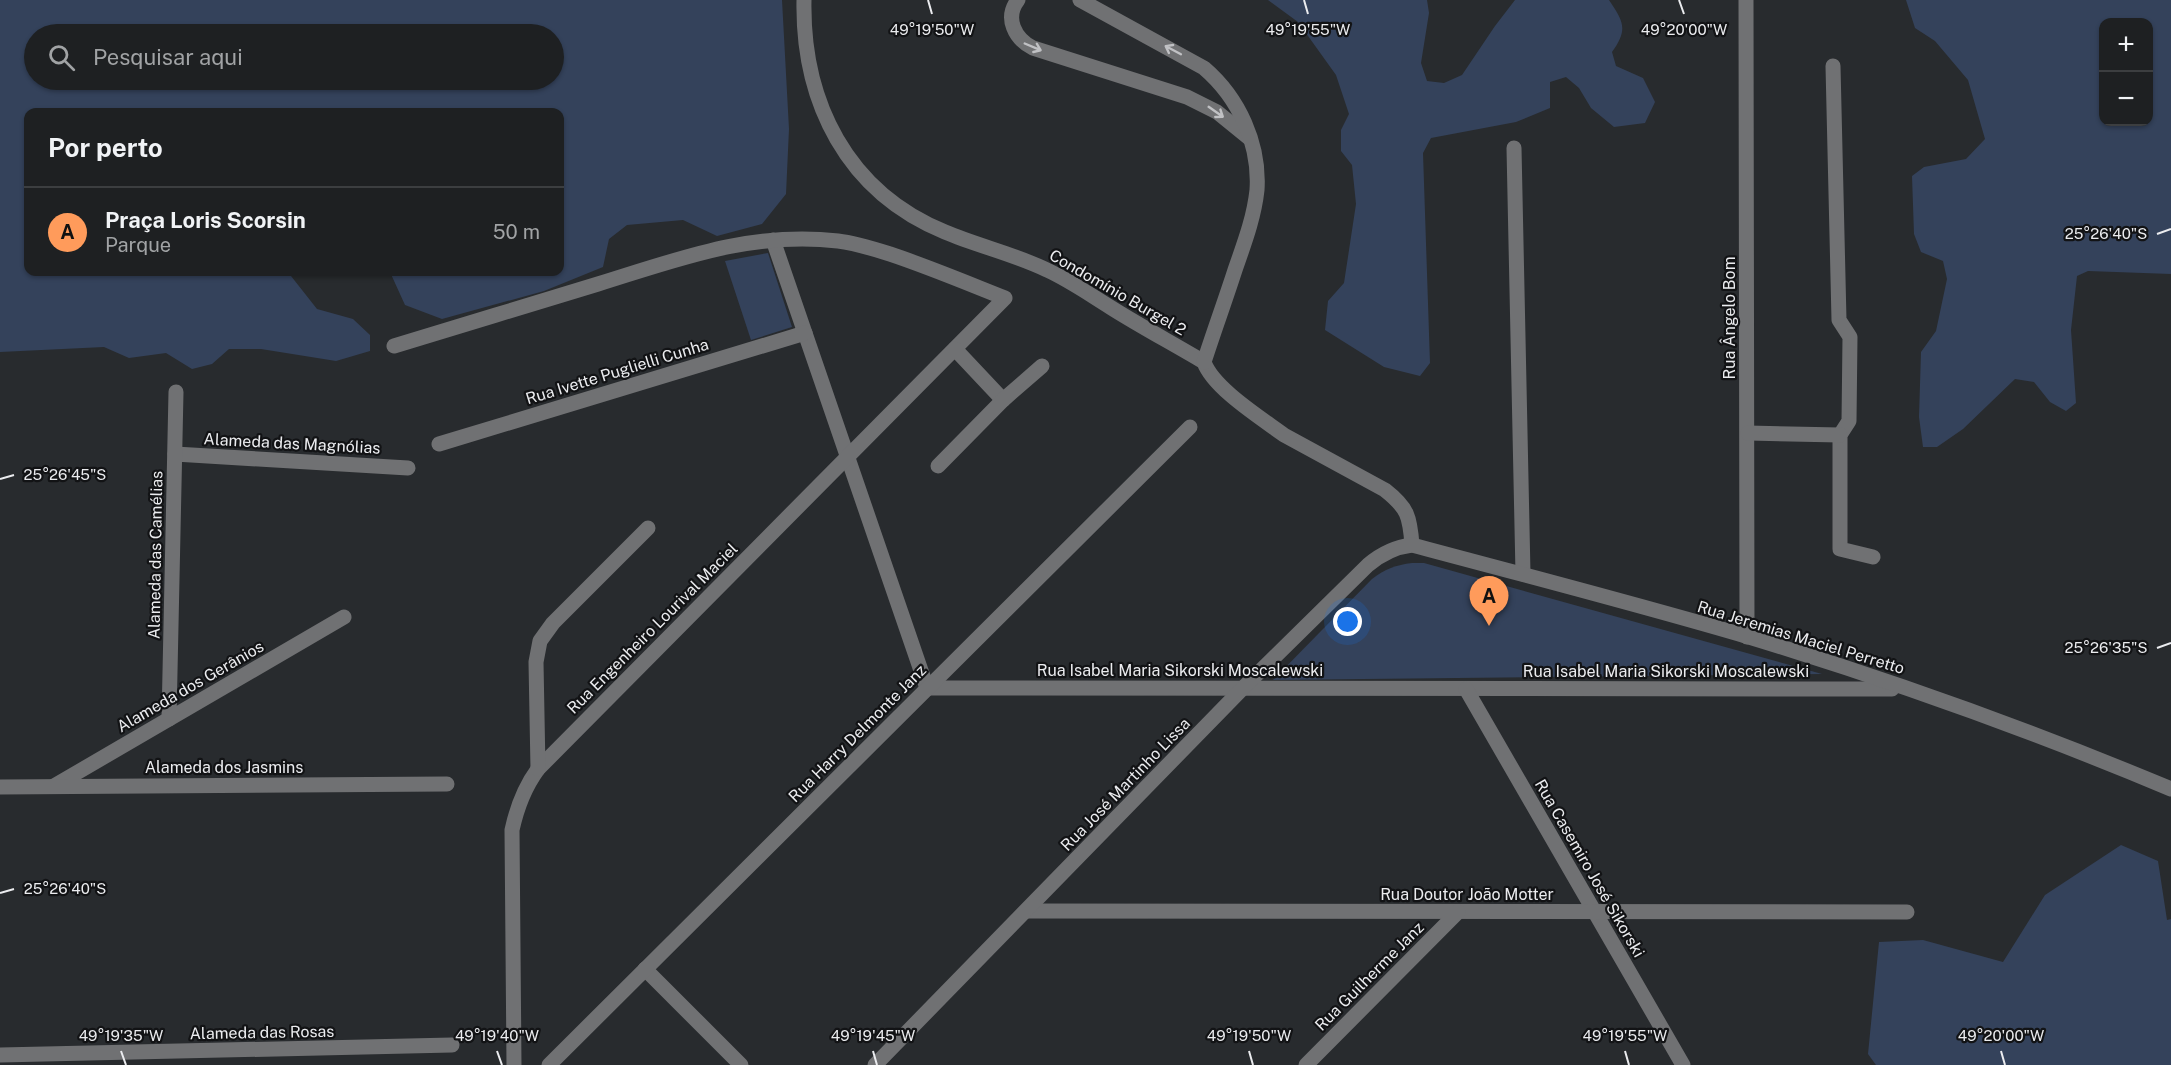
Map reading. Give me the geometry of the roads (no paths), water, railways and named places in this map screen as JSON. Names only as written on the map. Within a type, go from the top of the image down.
[{"type":"street","name":"Condomínio Burgel 2","points":[[804,0],[806,44],[812,79],[820,106],[844,151],[877,191],[921,221],[1058,274],[1204,362],[1214,381],[1277,429],[1385,490],[1399,501],[1408,514],[1412,545]]},
{"type":"street","points":[[1018,0],[1011,17],[1014,30],[1022,42],[1033,48],[1196,101],[1217,112],[1249,138]]},
{"type":"street","points":[[1080,0],[1204,68],[1221,82],[1242,114],[1254,154],[1257,190],[1252,215],[1204,362]]},
{"type":"street","name":"Rua Ângelo Bom","points":[[1746,0],[1747,637]]},
{"type":"street","points":[[1833,66],[1839,320],[1850,337],[1849,421],[1840,435],[1840,549],[1873,557]]},
{"type":"street","points":[[1514,148],[1523,574]]},
{"type":"street","name":"Rua Engenheiro Lourival Maciel","points":[[514,1065],[512,830],[522,795],[538,769],[1005,298],[874,249],[840,241],[805,238],[773,240]]},
{"type":"street","points":[[394,346],[696,254],[748,242],[773,240],[927,688]]},
{"type":"street","name":"Rua Ivette Puglielli Cunha","points":[[439,444],[805,333]]},
{"type":"street","points":[[955,349],[1004,400]]},
{"type":"street","points":[[938,465],[1042,366]]},
{"type":"street","name":"Alameda das Camélias","points":[[170,719],[176,392]]},
{"type":"street","name":"Rua Harry Delmonte Janz","points":[[549,1065],[1190,427]]},
{"type":"street","points":[[1748,434],[1840,435]]},
{"type":"street","name":"Alameda das Magnólias","points":[[175,454],[408,468]]},
{"type":"street","points":[[538,769],[536,662],[540,641],[553,623],[648,528]]},
{"type":"street","name":"Rua Jeremias Maciel Perretto","points":[[1412,545],[1747,637],[1907,689],[2171,789]]},
{"type":"street","name":"Rua José Martinho Lissa","points":[[875,1065],[1243,688],[1377,557],[1389,550],[1412,545]]},
{"type":"street","name":"Alameda dos Gerânios","points":[[54,786],[344,617]]},
{"type":"street","name":"Rua Isabel Maria Sikorski Moscalewski","points":[[927,688],[1907,689]]},
{"type":"street","name":"Rua Casemiro José Sikorski","points":[[1466,689],[1683,1065]]},
{"type":"street","name":"Alameda dos Jasmins","points":[[0,787],[447,784]]},
{"type":"street","name":"Rua Doutor João Motter","points":[[1027,911],[1907,912]]},
{"type":"street","name":"Rua Guilherme Janz","points":[[1306,1065],[1458,912]]},
{"type":"street","points":[[645,969],[741,1065]]},
{"type":"street","name":"Alameda das Rosas","points":[[0,1055],[452,1046]]},
{"type":"place","name":"Praça Loris Scorsin","points":[[1489,626]]}]
